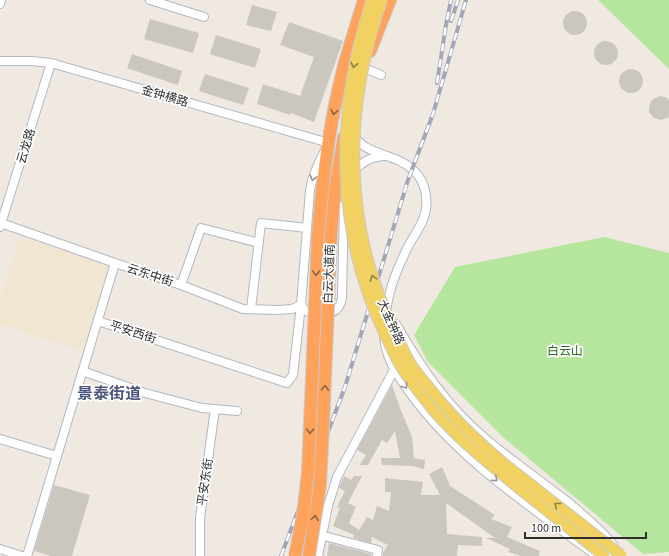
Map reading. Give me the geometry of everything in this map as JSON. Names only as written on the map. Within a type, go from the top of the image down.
[{"type":"highway","name":"白云大道南","points":[[295,556],[303,515],[308,472],[313,231],[320,205],[329,143],[342,75],[364,0]]},
{"type":"highway","name":"白云大道南","points":[[308,556],[316,512],[320,478],[331,233],[338,172],[354,97],[390,0]]},
{"type":"main road","name":"大金钟路","points":[[372,0],[358,45],[349,93],[345,161],[348,206],[353,238],[363,279],[375,315],[403,370],[433,410],[483,460],[599,556]]},
{"type":"main road","name":"大金钟路","points":[[382,0],[371,32],[363,65],[357,106],[354,148],[355,185],[361,232],[373,280],[385,312],[412,364],[455,419],[490,452],[621,554]]},
{"type":"street","points":[[0,4],[1,0]]},
{"type":"street","points":[[150,0],[204,17]]},
{"type":"street","name":"金钟横路","points":[[0,61],[32,61],[51,63],[329,143]]},
{"type":"street","name":"云龙路","points":[[1,225],[51,63]]},
{"type":"street","points":[[364,68],[381,75]]},
{"type":"street","points":[[348,120],[350,129],[356,139],[374,151],[409,165],[418,174],[426,190],[426,208],[421,225],[405,251],[388,297],[383,328],[385,347],[394,370],[418,404],[440,430],[464,453],[501,485],[590,551],[599,556]]},
{"type":"street","points":[[251,309],[262,223],[313,231],[301,305],[304,310],[308,312],[322,313],[331,312],[337,309],[340,305],[342,298],[348,120]]},
{"type":"street","points":[[345,180],[360,164],[379,156],[387,156]]},
{"type":"street","name":"云东中街","points":[[1,225],[181,285],[243,309],[278,310],[292,309],[301,305]]},
{"type":"street","points":[[181,285],[201,228],[259,243]]},
{"type":"street","points":[[98,321],[115,264]]},
{"type":"street","points":[[388,297],[389,308],[400,331],[425,370],[446,398],[465,419],[485,438],[587,518],[605,535],[621,554]]},
{"type":"street","name":"平安西街","points":[[27,556],[98,321],[287,383],[292,375],[301,305]]},
{"type":"street","points":[[318,556],[328,506],[337,477],[394,370]]},
{"type":"street","points":[[82,372],[145,393],[202,408],[236,411]]},
{"type":"street","name":"平安东街","points":[[200,556],[200,518],[215,409]]},
{"type":"street","points":[[0,439],[57,456]]},
{"type":"street","points":[[328,537],[378,550],[377,556]]},
{"type":"street","points":[[0,550],[22,556]]},
{"type":"shaded area","points":[[20,236],[114,266],[86,352],[0,324],[0,297]]},
{"type":"green space","points":[[598,0],[669,0],[669,69]]},
{"type":"green space","name":"白云山","points":[[604,237],[669,253],[669,552],[643,554],[504,438],[428,362],[414,335],[455,267]]},
{"type":"building","points":[[252,5],[277,12],[271,31],[246,25]]},
{"type":"building","points":[[575,11],[583,15],[587,23],[583,31],[575,35],[567,31],[563,23],[567,15]]},
{"type":"building","points":[[150,19],[199,33],[193,53],[144,39]]},
{"type":"building","points":[[289,22],[343,41],[314,122],[291,113],[290,115],[257,104],[263,84],[300,96],[314,57],[280,45]]},
{"type":"building","points":[[216,35],[261,49],[255,68],[210,54]]},
{"type":"building","points":[[606,41],[614,45],[618,53],[614,61],[606,65],[598,61],[594,53],[598,45]]},
{"type":"building","points":[[132,54],[182,71],[178,85],[127,68]]},
{"type":"building","points":[[631,69],[639,73],[643,81],[639,89],[631,93],[623,89],[619,81],[623,73]]},
{"type":"building","points":[[205,74],[249,88],[243,105],[199,91]]},
{"type":"building","points":[[661,96],[669,100],[669,117],[661,120],[654,118],[649,112],[649,108],[653,99]]},
{"type":"building","points":[[392,385],[412,437],[414,458],[425,460],[424,469],[412,466],[382,465],[381,458],[400,458],[395,431],[387,443],[382,440],[368,465],[360,465],[366,455],[357,450]]},
{"type":"building","points":[[442,467],[450,486],[495,515],[491,519],[512,527],[507,537],[540,551],[538,556],[521,556],[508,552],[510,549],[486,538],[495,538],[446,503],[447,534],[482,537],[482,546],[458,545],[457,556],[383,556],[383,553],[388,545],[372,537],[371,543],[353,538],[354,535],[333,526],[340,508],[337,507],[345,491],[339,488],[344,476],[351,480],[354,476],[362,476],[348,503],[356,507],[349,523],[359,530],[367,517],[373,520],[377,506],[389,511],[391,492],[385,492],[385,478],[423,482],[421,495],[440,495],[429,474]]},
{"type":"building","points":[[54,485],[90,495],[72,556],[51,556],[34,551]]},
{"type":"building","points":[[329,543],[371,554],[371,556],[327,556]]},
{"type":"railway","points":[[437,83],[451,0]]},
{"type":"railway","points":[[451,21],[458,0]]},
{"type":"railway","points":[[281,556],[345,387],[408,180],[433,114],[466,0]]},
{"type":"district","name":"景泰街道","points":[[109,393]]}]
